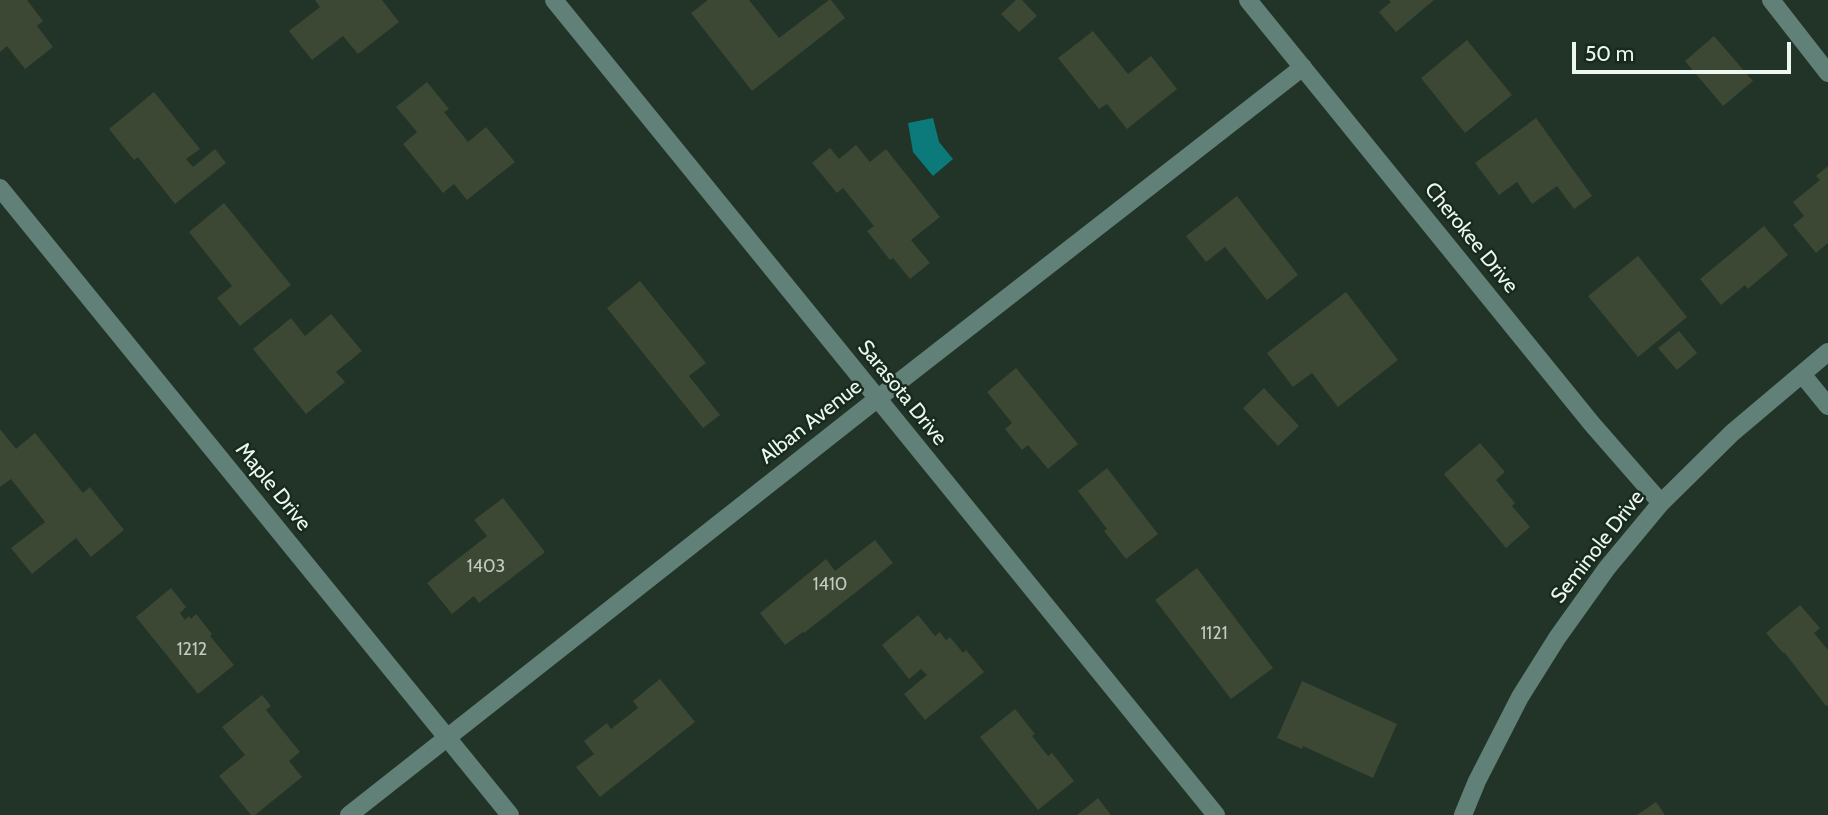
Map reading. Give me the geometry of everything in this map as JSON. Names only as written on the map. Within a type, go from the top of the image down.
[{"type":"street","name":"Sarasota Drive","points":[[554,0],[1216,815]]},
{"type":"street","name":"Cherokee Drive","points":[[1248,0],[1592,424],[1661,503]]},
{"type":"street","points":[[1771,0],[1828,73]]},
{"type":"street","name":"Alban Avenue","points":[[349,815],[1303,67]]},
{"type":"street","name":"Maple Drive","points":[[0,188],[510,815]]},
{"type":"street","name":"Seminole Drive","points":[[1464,815],[1520,697],[1556,638],[1607,568],[1661,503],[1732,433],[1828,352]]},
{"type":"street","points":[[1802,374],[1828,406]]},
{"type":"water","points":[[933,118],[939,142],[953,159],[933,176],[913,152],[908,123]]},
{"type":"building","points":[[0,0],[27,0],[43,21],[37,26],[53,47],[25,69],[7,46],[0,52]]},
{"type":"building","points":[[315,0],[382,0],[399,22],[358,54],[343,36],[312,60],[289,31],[320,7]]},
{"type":"building","points":[[708,0],[749,0],[779,38],[829,0],[845,18],[752,91],[691,13]]},
{"type":"building","points":[[1016,0],[1022,0],[1037,16],[1019,32],[1001,14]]},
{"type":"building","points":[[1389,0],[1434,0],[1396,32],[1379,12],[1391,2]]},
{"type":"building","points":[[1093,31],[1128,74],[1151,56],[1177,89],[1127,129],[1107,104],[1099,109],[1058,58]]},
{"type":"building","points":[[1714,36],[1753,81],[1723,106],[1685,61]]},
{"type":"building","points":[[1467,40],[1512,95],[1465,133],[1421,78]]},
{"type":"building","points":[[427,82],[449,109],[444,112],[468,142],[486,127],[515,162],[467,200],[454,184],[443,193],[403,144],[417,132],[396,107]]},
{"type":"building","points":[[154,92],[200,149],[186,159],[193,167],[215,149],[226,163],[175,204],[138,157],[134,160],[109,129]]},
{"type":"building","points":[[1536,118],[1592,196],[1574,209],[1557,186],[1532,204],[1517,182],[1499,195],[1475,163]]},
{"type":"building","points":[[856,145],[870,162],[886,149],[940,217],[911,240],[930,263],[910,279],[893,258],[890,260],[867,231],[874,226],[843,188],[837,193],[812,163],[830,148],[839,159]]},
{"type":"building","points":[[1828,166],[1828,243],[1816,253],[1793,225],[1804,216],[1793,202],[1820,180],[1816,176]]},
{"type":"building","points":[[1237,196],[1298,275],[1267,300],[1225,247],[1206,262],[1186,236]]},
{"type":"building","points":[[224,203],[291,285],[240,326],[217,298],[232,286],[189,232]]},
{"type":"building","points":[[1764,226],[1788,255],[1748,289],[1745,285],[1721,305],[1700,279]]},
{"type":"building","points":[[1638,256],[1687,317],[1638,357],[1588,296]]},
{"type":"building","points":[[640,281],[706,363],[689,376],[720,415],[703,428],[607,308]]},
{"type":"building","points":[[1346,292],[1398,360],[1338,407],[1312,373],[1293,387],[1267,353]]},
{"type":"building","points":[[331,314],[362,351],[336,372],[345,382],[306,414],[253,349],[291,318],[305,336]]},
{"type":"building","points":[[1679,331],[1697,353],[1677,370],[1658,348]]},
{"type":"building","points":[[1016,368],[1078,444],[1048,469],[1028,445],[1022,450],[1005,429],[1012,423],[987,392]]},
{"type":"building","points":[[1264,388],[1299,426],[1278,446],[1243,408]]},
{"type":"building","points":[[0,429],[16,449],[35,433],[83,493],[90,487],[124,530],[91,557],[76,538],[32,574],[11,548],[45,522],[11,479],[0,487]]},
{"type":"building","points":[[1480,443],[1505,472],[1496,480],[1515,503],[1512,506],[1530,527],[1506,548],[1444,474]]},
{"type":"building","points":[[1107,468],[1158,534],[1126,559],[1078,491]]},
{"type":"building","points":[[503,498],[545,552],[479,603],[474,596],[452,614],[427,583],[487,536],[474,520]]},
{"type":"building","points":[[875,540],[893,563],[785,645],[760,613],[826,559],[835,571]]},
{"type":"building","points":[[1197,568],[1273,668],[1231,699],[1155,600]]},
{"type":"building","points":[[171,588],[186,607],[180,613],[185,620],[196,614],[234,665],[198,694],[136,617]]},
{"type":"building","points":[[1800,605],[1820,628],[1814,633],[1828,650],[1826,706],[1766,633]]},
{"type":"building","points":[[918,615],[935,636],[940,632],[946,640],[950,637],[963,653],[966,650],[984,672],[925,720],[904,694],[927,675],[921,669],[909,679],[882,645]]},
{"type":"building","points":[[660,679],[695,722],[600,797],[576,767],[594,754],[584,741],[607,723],[611,729],[638,708],[633,701]]},
{"type":"building","points":[[1302,681],[1397,724],[1373,778],[1303,746],[1302,749],[1277,738]]},
{"type":"building","points":[[262,695],[271,706],[266,710],[300,752],[289,761],[302,777],[255,815],[251,815],[219,776],[245,755],[222,727]]},
{"type":"building","points":[[1015,709],[1048,756],[1052,753],[1074,781],[1038,810],[980,737]]},
{"type":"building","points":[[1098,798],[1111,815],[1077,815]]},
{"type":"building","points":[[1656,802],[1665,815],[1637,815]]}]
